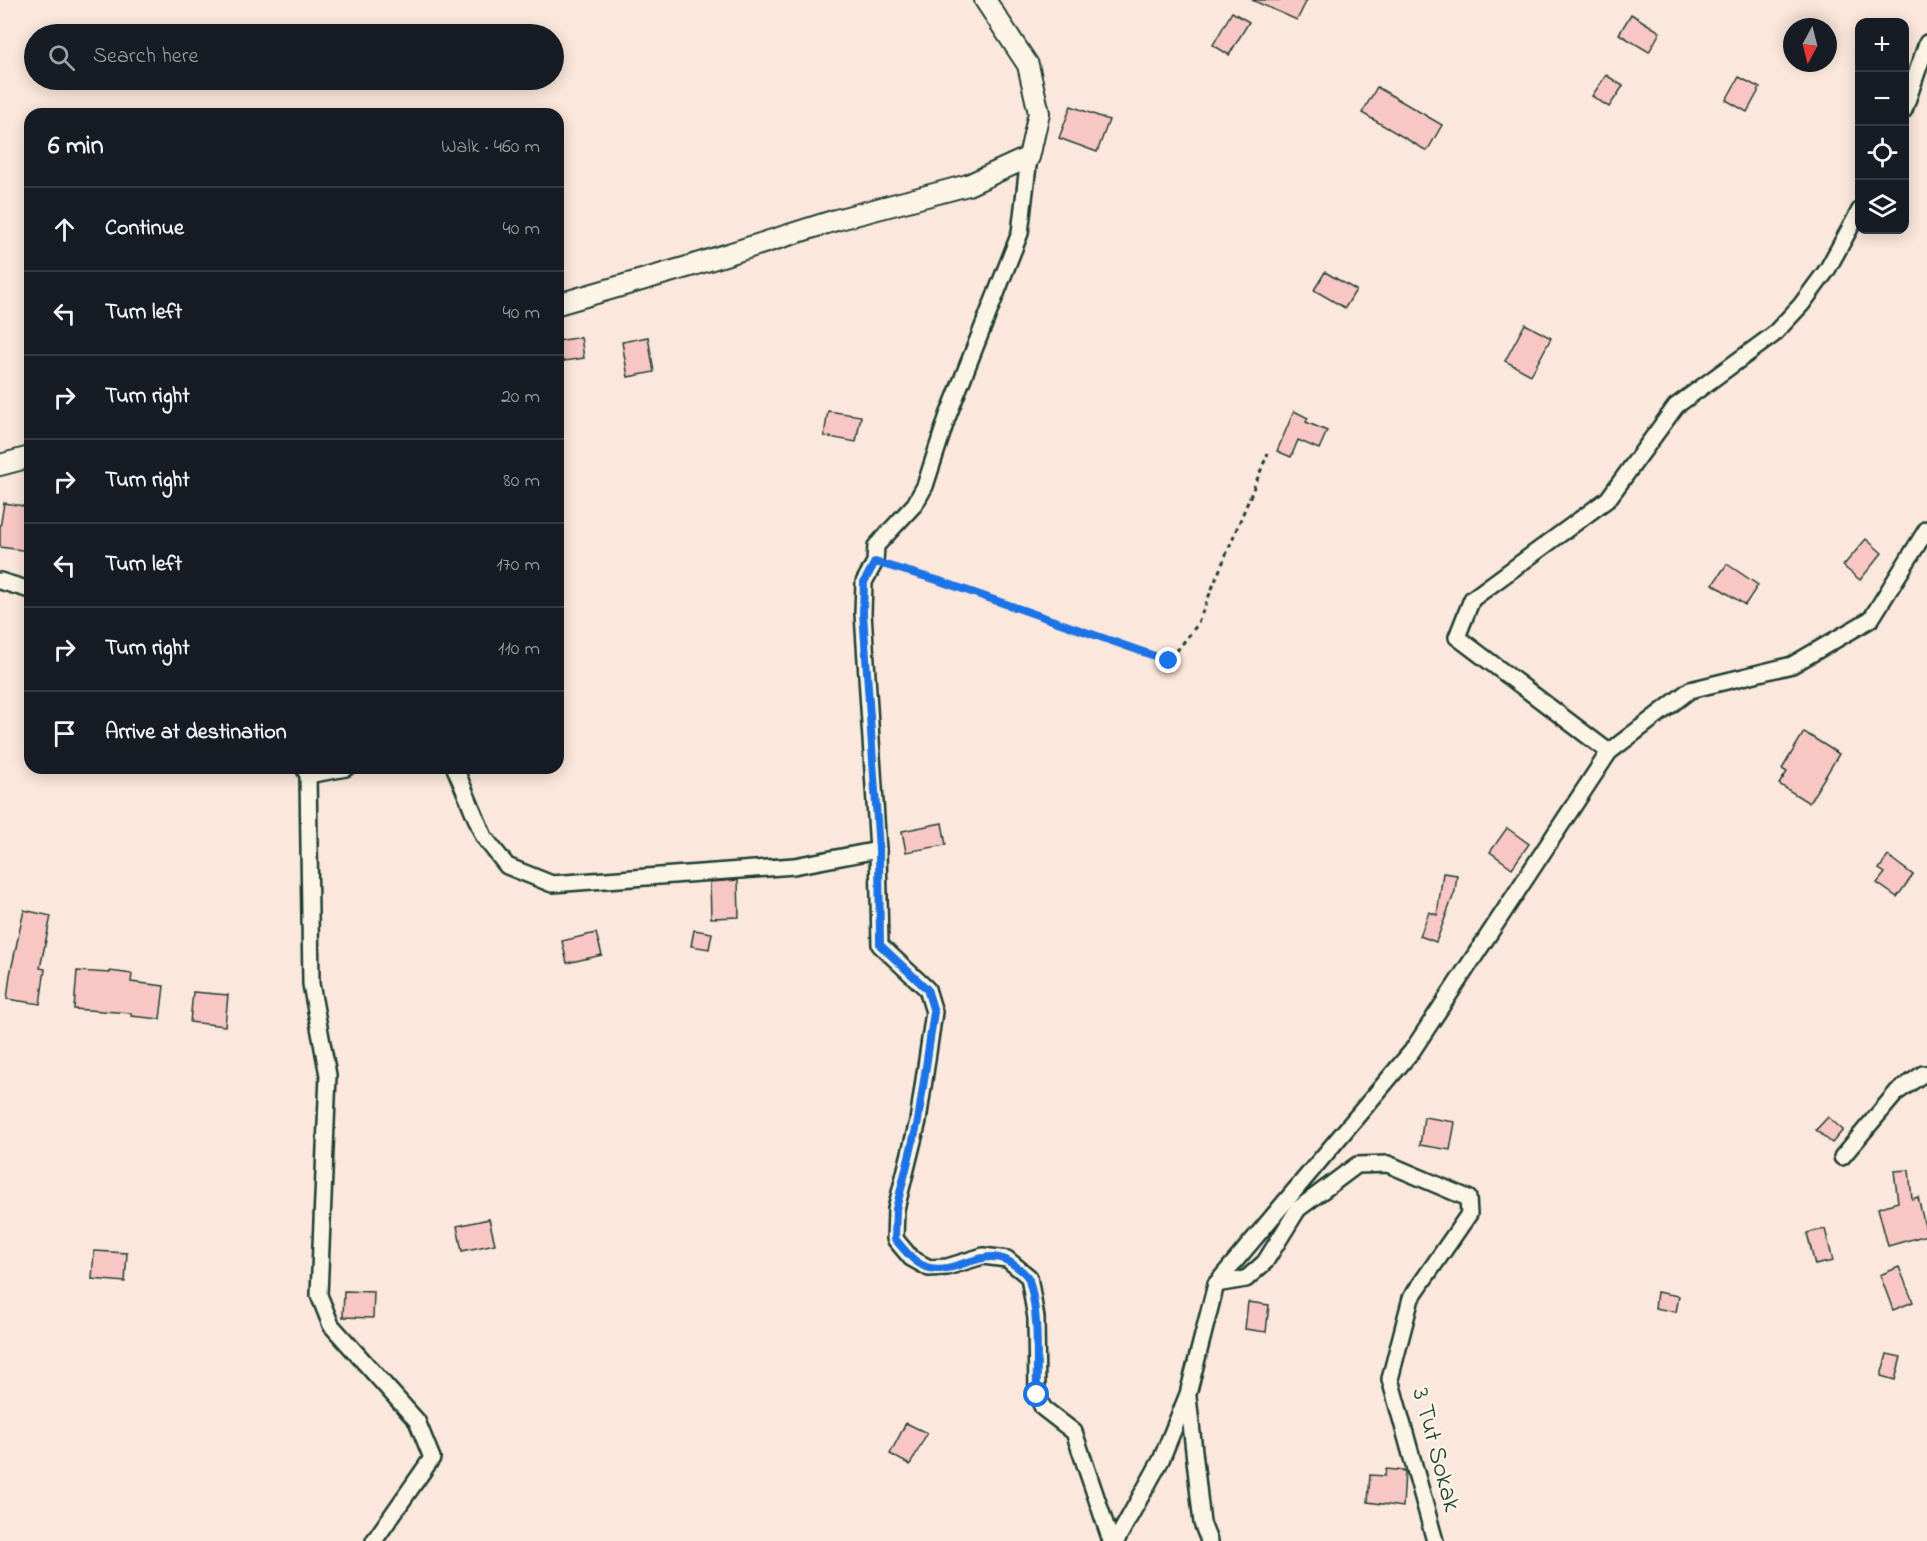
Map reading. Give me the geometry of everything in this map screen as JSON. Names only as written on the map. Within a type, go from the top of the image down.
[{"type":"street","points":[[985,0],[1028,65],[1039,113],[1029,157],[1020,233],[947,418],[925,486],[915,504],[876,546],[875,562],[864,582],[863,613],[879,850],[880,945],[927,989],[934,1012],[918,1121],[896,1209],[895,1239],[911,1258],[929,1268],[947,1267],[982,1256],[1007,1259],[1029,1277],[1036,1318],[1037,1395],[1043,1408],[1074,1432],[1111,1541]]},
{"type":"street","points":[[1909,98],[1927,43]]},
{"type":"street","points":[[564,302],[687,267],[836,220],[968,185],[1029,157]]},
{"type":"street","points":[[1609,752],[1457,638],[1472,599],[1608,499],[1676,406],[1773,334],[1801,305],[1827,270],[1855,219]]},
{"type":"street","points":[[0,465],[24,459]]},
{"type":"street","points":[[1116,1541],[1161,1460],[1188,1394],[1216,1284],[1412,1051],[1609,752],[1690,690],[1792,665],[1871,619],[1927,529]]},
{"type":"street","points":[[0,581],[24,588]]},
{"type":"street","points":[[306,774],[311,984],[328,1075],[319,1295],[331,1325],[417,1421],[432,1458],[374,1541]]},
{"type":"street","points":[[458,774],[484,837],[507,866],[552,884],[794,866],[879,850]]},
{"type":"street","points":[[1842,1157],[1897,1092],[1923,1074],[1927,1074]]},
{"type":"street","name":"3 Tut Sokak","points":[[1216,1284],[1246,1279],[1265,1262],[1298,1209],[1357,1165],[1388,1164],[1468,1198],[1469,1214],[1411,1298],[1390,1379],[1435,1541]]},
{"type":"street","points":[[1188,1394],[1202,1523],[1209,1541]]},
{"type":"path","points":[[875,562],[937,580],[1169,661],[1197,625],[1268,453]]},
{"type":"building","points":[[1252,0],[1307,0],[1297,20]]},
{"type":"building","points":[[1232,12],[1249,22],[1229,55],[1213,45]]},
{"type":"building","points":[[1631,14],[1660,32],[1649,52],[1619,34]]},
{"type":"building","points":[[1606,75],[1623,86],[1609,107],[1592,96]]},
{"type":"building","points":[[1739,77],[1760,88],[1747,112],[1726,100]]},
{"type":"building","points":[[1377,87],[1442,125],[1427,151],[1362,113]]},
{"type":"building","points":[[1071,106],[1109,120],[1097,152],[1059,138]]},
{"type":"building","points":[[1325,272],[1356,290],[1345,308],[1314,290]]},
{"type":"building","points":[[1525,324],[1551,338],[1531,375],[1505,361]]},
{"type":"building","points":[[581,337],[584,358],[564,361],[564,340]]},
{"type":"building","points":[[648,337],[654,372],[628,377],[622,342]]},
{"type":"building","points":[[828,411],[861,416],[856,442],[824,436]]},
{"type":"building","points":[[1294,411],[1308,418],[1306,422],[1327,431],[1319,449],[1298,440],[1291,457],[1277,451]]},
{"type":"building","points":[[4,503],[24,506],[24,550],[0,547]]},
{"type":"building","points":[[1866,539],[1882,553],[1860,580],[1843,566]]},
{"type":"building","points":[[1727,564],[1758,585],[1745,605],[1713,584]]},
{"type":"building","points":[[1804,732],[1839,754],[1809,803],[1779,784],[1787,772],[1782,769]]},
{"type":"building","points":[[942,823],[946,845],[906,852],[902,831]]},
{"type":"building","points":[[1507,828],[1529,844],[1512,868],[1490,852]]},
{"type":"building","points":[[1888,856],[1913,875],[1897,897],[1877,883],[1885,873],[1879,869]]},
{"type":"building","points":[[1443,873],[1457,875],[1455,891],[1436,942],[1420,936],[1429,912],[1437,915]]},
{"type":"building","points":[[738,880],[739,917],[711,918],[710,882]]},
{"type":"building","points":[[24,910],[51,916],[40,968],[45,969],[40,1004],[7,999]]},
{"type":"building","points":[[694,930],[712,933],[709,949],[691,946]]},
{"type":"building","points":[[596,933],[602,955],[567,963],[562,941]]},
{"type":"building","points":[[77,971],[132,974],[131,982],[164,986],[160,1019],[131,1016],[131,1013],[74,1009]]},
{"type":"building","points":[[193,992],[228,995],[225,1026],[190,1022]]},
{"type":"building","points":[[1424,1117],[1455,1122],[1450,1150],[1420,1145]]},
{"type":"building","points":[[1828,1117],[1843,1130],[1832,1143],[1816,1130]]},
{"type":"building","points":[[1909,1170],[1912,1199],[1918,1197],[1927,1235],[1888,1246],[1878,1208],[1898,1202],[1894,1171]]},
{"type":"building","points":[[489,1219],[495,1244],[462,1251],[457,1226]]},
{"type":"building","points":[[1825,1229],[1833,1261],[1815,1265],[1807,1233]]},
{"type":"building","points":[[94,1251],[127,1253],[125,1282],[92,1279]]},
{"type":"building","points":[[1899,1267],[1913,1302],[1893,1310],[1880,1275]]},
{"type":"building","points":[[344,1291],[374,1292],[373,1318],[343,1317]]},
{"type":"building","points":[[1657,1292],[1679,1296],[1676,1312],[1655,1308]]},
{"type":"building","points":[[1248,1302],[1269,1305],[1266,1332],[1245,1329]]},
{"type":"building","points":[[1887,1354],[1901,1357],[1895,1380],[1881,1376]]},
{"type":"building","points":[[906,1423],[927,1433],[910,1465],[890,1454]]},
{"type":"building","points":[[1386,1469],[1405,1471],[1403,1507],[1368,1502],[1370,1475],[1385,1476]]},
{"type":"route","points":[[1037,1395],[1036,1318],[1029,1277],[1007,1259],[982,1256],[947,1267],[929,1268],[911,1258],[895,1239],[896,1209],[918,1121],[934,1012],[927,989],[880,945],[879,850],[863,613],[864,582],[875,562],[937,580],[1169,661]]}]
